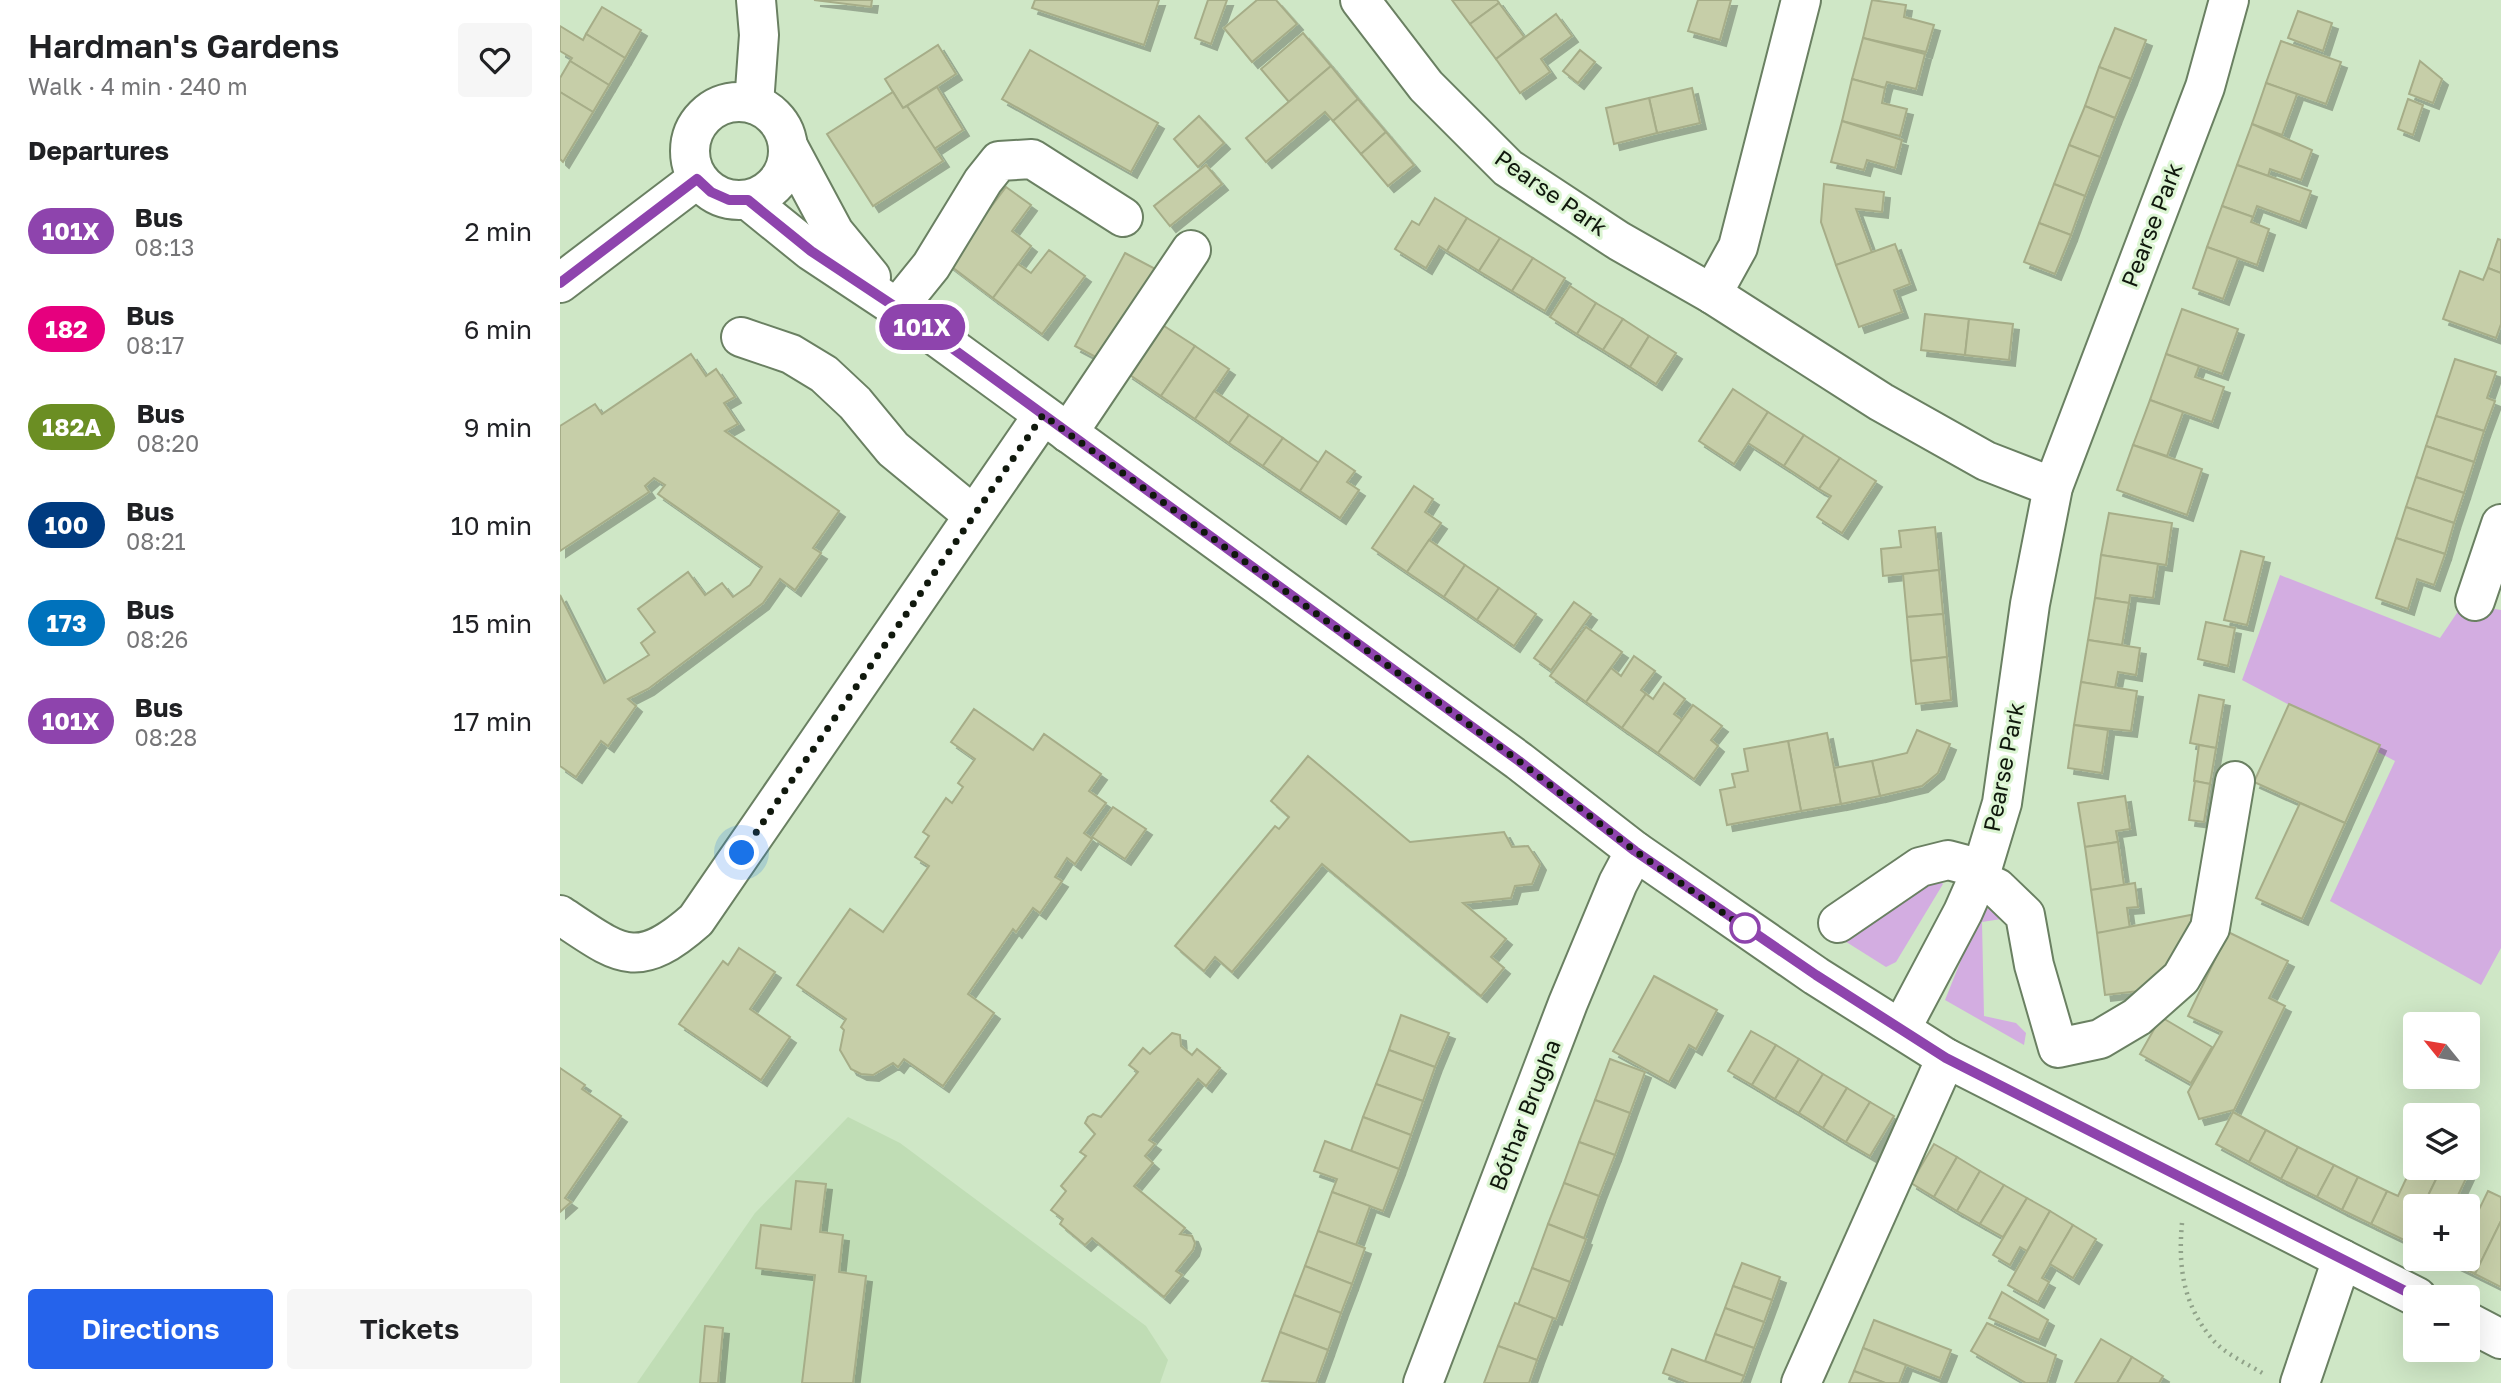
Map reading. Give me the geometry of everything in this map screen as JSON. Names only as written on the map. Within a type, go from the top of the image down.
[{"type":"street","points":[[754,104],[759,35],[756,0]]},
{"type":"street","name":"Pearse Park","points":[[1360,0],[1426,86],[1508,168],[1619,241],[1712,294],[1881,402],[1986,461],[2053,487]]},
{"type":"street","points":[[1712,294],[1738,247],[1801,0]]},
{"type":"street","name":"Pearse Park","points":[[1901,1029],[1940,957],[1979,874],[2002,803],[2030,604],[2053,487],[2205,87],[2229,0]]},
{"type":"street","points":[[789,148],[786,166],[779,182],[765,194],[748,200],[729,200],[711,192],[697,179],[690,161],[690,141],[698,124],[713,109],[733,102],[754,104],[772,114],[784,130],[789,148],[834,232],[897,308]]},
{"type":"street","points":[[897,308],[931,266],[983,181],[999,162],[1032,159],[1122,217]]},
{"type":"street","points":[[560,283],[697,179]]},
{"type":"street","points":[[748,200],[811,251],[897,308],[1519,761],[1635,851],[1732,920],[1946,1058],[2403,1290]]},
{"type":"street","points":[[560,915],[615,952],[643,953],[673,940],[696,920],[973,515],[1056,424],[1191,250]]},
{"type":"street","points":[[741,337],[792,354],[824,374],[855,403],[893,449],[973,515]]},
{"type":"street","points":[[2475,601],[2501,524]]},
{"type":"street","points":[[1838,923],[1920,867],[1948,860],[1979,874],[2025,915],[2034,965],[2059,1048],[2100,1038],[2137,1017],[2175,984],[2210,928],[2235,781]]},
{"type":"street","name":"Bóthar Brugha","points":[[1423,1383],[1568,1003],[1618,883],[1635,851]]},
{"type":"street","points":[[1801,1383],[1946,1058]]},
{"type":"street","points":[[2284,1380],[2342,1259]]},
{"type":"street","points":[[2480,1328],[2501,1339]]},
{"type":"path","points":[[2187,1180],[2180,1248],[2186,1301],[2214,1342],[2284,1380]]},
{"type":"shaded area","points":[[2280,575],[2440,638],[2463,604],[2501,610],[2501,948],[2481,985],[2330,901],[2395,761],[2242,680]]},
{"type":"shaded area","points":[[1934,873],[1943,884],[1896,962],[1886,967],[1840,938]]},
{"type":"shaded area","points":[[1982,908],[1994,909],[2008,918],[1982,922],[1984,1016],[2016,1023],[2026,1033],[2024,1045],[1945,1000]]},
{"type":"shaded area","points":[[848,1117],[900,1143],[1146,1326],[1168,1360],[1160,1383],[637,1383],[755,1213]]},
{"type":"building","points":[[814,0],[872,0],[871,7]]},
{"type":"building","points":[[1035,0],[1159,0],[1144,45],[1032,8]]},
{"type":"building","points":[[1208,0],[1227,0],[1211,44],[1195,38]]},
{"type":"building","points":[[1257,0],[1276,0],[1297,24],[1252,62],[1224,28]]},
{"type":"building","points":[[1452,0],[1497,0],[1499,3],[1470,24]]},
{"type":"building","points":[[1698,0],[1731,0],[1720,40],[1688,31]]},
{"type":"building","points":[[1872,0],[1906,5],[1904,17],[1934,25],[1926,52],[1863,38]]},
{"type":"building","points":[[1499,3],[1524,37],[1496,59],[1470,24]]},
{"type":"building","points":[[602,7],[641,30],[625,58],[586,34]]},
{"type":"building","points":[[2298,11],[2332,23],[2323,51],[2288,38]]},
{"type":"building","points":[[1556,14],[1572,36],[1541,59],[1550,72],[1520,93],[1496,59]]},
{"type":"building","points":[[560,26],[583,40],[586,34],[625,58],[609,85],[570,61],[572,58],[560,51]]},
{"type":"building","points":[[2115,28],[2146,40],[2131,79],[2099,67]]},
{"type":"building","points":[[1303,33],[1331,66],[1289,102],[1261,69]]},
{"type":"building","points":[[1863,38],[1925,54],[1916,89],[1887,82],[1885,88],[1852,79]]},
{"type":"building","points":[[2281,41],[2341,62],[2326,104],[2266,83]]},
{"type":"building","points":[[938,45],[956,74],[903,108],[885,79]]},
{"type":"building","points":[[1030,50],[1158,123],[1131,172],[1002,99]]},
{"type":"building","points":[[1580,50],[1595,62],[1578,83],[1563,71]]},
{"type":"building","points":[[570,61],[609,85],[593,112],[560,92],[560,78]]},
{"type":"building","points":[[2420,61],[2442,79],[2433,103],[2409,94]]},
{"type":"building","points":[[1331,66],[1358,99],[1333,121],[1325,112],[1266,162],[1246,138]]},
{"type":"building","points":[[2099,67],[2131,79],[2115,118],[2085,106]]},
{"type":"building","points":[[1852,79],[1885,88],[1882,103],[1907,109],[1900,136],[1842,121]]},
{"type":"building","points":[[2266,83],[2297,94],[2282,135],[2252,124]]},
{"type":"building","points":[[937,87],[963,130],[934,149],[907,106]]},
{"type":"building","points":[[1692,88],[1700,123],[1657,133],[1649,98]]},
{"type":"building","points":[[560,92],[593,112],[563,162],[560,159]]},
{"type":"building","points":[[893,92],[903,108],[907,106],[943,161],[873,206],[827,134]]},
{"type":"building","points":[[1649,98],[1657,133],[1614,144],[1606,108]]},
{"type":"building","points":[[1358,99],[1386,132],[1361,154],[1333,121]]},
{"type":"building","points":[[2408,99],[2423,105],[2413,135],[2398,129]]},
{"type":"building","points":[[2085,106],[2115,118],[2100,157],[2069,145]]},
{"type":"building","points":[[1199,116],[1224,143],[1198,167],[1174,139]]},
{"type":"building","points":[[1842,121],[1902,140],[1895,168],[1867,160],[1864,170],[1831,162]]},
{"type":"building","points":[[2252,124],[2312,150],[2301,180],[2270,169],[2268,176],[2237,165]]},
{"type":"building","points":[[1386,132],[1414,165],[1388,186],[1361,154]]},
{"type":"building","points":[[2069,145],[2100,157],[2085,196],[2054,184]]},
{"type":"building","points":[[1206,165],[1222,184],[1170,226],[1154,206]]},
{"type":"building","points":[[2237,165],[2311,191],[2300,222],[2257,206],[2253,217],[2222,206]]},
{"type":"building","points":[[1824,184],[1884,192],[1882,212],[1856,209],[1872,253],[1836,265],[1821,222]]},
{"type":"building","points":[[2054,184],[2085,196],[2071,235],[2039,223]]},
{"type":"building","points":[[1006,187],[1031,205],[1012,231],[1031,246],[993,298],[948,264]]},
{"type":"building","points":[[1435,198],[1467,218],[1447,251],[1439,246],[1426,268],[1395,249],[1412,221],[1419,225]]},
{"type":"building","points":[[2222,206],[2253,217],[2251,222],[2269,229],[2257,265],[2207,247]]},
{"type":"building","points":[[1467,218],[1500,238],[1479,271],[1447,251]]},
{"type":"building","points":[[2039,223],[2071,235],[2055,274],[2024,262]]},
{"type":"building","points":[[1500,238],[1533,258],[1512,291],[1479,271]]},
{"type":"building","points":[[2498,239],[2501,240],[2501,273],[2488,268]]},
{"type":"building","points":[[1895,244],[1910,284],[1894,290],[1902,312],[1859,327],[1836,265]]},
{"type":"building","points":[[2207,247],[2238,258],[2223,299],[2193,288]]},
{"type":"building","points":[[1049,250],[1085,276],[1042,334],[993,298],[1018,264],[1031,273]]},
{"type":"building","points":[[1125,253],[1165,274],[1105,362],[1075,346]]},
{"type":"building","points":[[1533,258],[1565,278],[1545,311],[1512,291]]},
{"type":"building","points":[[2488,268],[2501,273],[2501,324],[2496,338],[2443,319],[2460,271],[2483,280]]},
{"type":"building","points":[[1570,286],[1596,303],[1577,334],[1550,317]]},
{"type":"building","points":[[1596,303],[1623,319],[1603,350],[1577,334]]},
{"type":"building","points":[[2182,309],[2238,329],[2222,374],[2166,354]]},
{"type":"building","points":[[1925,314],[1969,319],[1965,355],[1921,350]]},
{"type":"building","points":[[1623,319],[1649,336],[1630,367],[1603,350]]},
{"type":"building","points":[[1969,319],[2013,324],[2009,360],[1965,355]]},
{"type":"building","points":[[1161,324],[1195,346],[1161,396],[1127,373]]},
{"type":"building","points":[[1649,336],[1676,353],[1656,384],[1630,367]]},
{"type":"building","points":[[1195,346],[1229,369],[1195,419],[1161,396]]},
{"type":"building","points":[[691,354],[706,376],[716,369],[735,397],[724,403],[738,424],[725,431],[839,511],[813,548],[821,553],[795,590],[780,579],[763,603],[648,689],[628,699],[636,706],[608,746],[601,741],[576,777],[560,766],[560,595],[604,683],[649,655],[641,643],[655,632],[638,609],[688,572],[705,595],[722,583],[733,597],[750,585],[762,567],[658,494],[665,485],[654,478],[645,486],[649,492],[560,551],[560,426],[595,404],[602,414]]},
{"type":"building","points":[[2166,354],[2199,366],[2195,377],[2224,387],[2212,422],[2150,400]]},
{"type":"building","points":[[2455,359],[2496,372],[2487,398],[2495,401],[2484,431],[2436,416]]},
{"type":"building","points":[[1733,389],[1768,412],[1734,464],[1699,441]]},
{"type":"building","points":[[1214,391],[1249,415],[1229,443],[1195,419]]},
{"type":"building","points":[[2150,400],[2183,412],[2167,456],[2133,445]]},
{"type":"building","points":[[1768,412],[1804,435],[1784,466],[1748,443]]},
{"type":"building","points":[[1249,415],[1283,438],[1263,466],[1229,443]]},
{"type":"building","points":[[2436,416],[2484,431],[2474,462],[2426,446]]},
{"type":"building","points":[[1804,435],[1840,458],[1819,489],[1784,466]]},
{"type":"building","points":[[1283,438],[1319,463],[1300,491],[1263,466]]},
{"type":"building","points":[[2133,445],[2202,469],[2187,515],[2117,490]]},
{"type":"building","points":[[2426,446],[2474,462],[2464,493],[2416,477]]},
{"type":"building","points":[[1326,451],[1355,471],[1347,482],[1359,490],[1340,518],[1300,491]]},
{"type":"building","points":[[1840,458],[1876,481],[1842,533],[1817,517],[1831,496],[1819,489]]},
{"type":"building","points":[[2416,477],[2464,493],[2454,523],[2406,507]]},
{"type":"building","points":[[1414,486],[1433,499],[1425,512],[1441,523],[1407,572],[1372,548]]},
{"type":"building","points":[[2406,507],[2454,523],[2445,554],[2396,538]]},
{"type":"building","points":[[2109,513],[2172,523],[2166,565],[2101,555]]},
{"type":"building","points":[[1935,527],[1939,570],[1883,576],[1881,549],[1901,547],[1899,531]]},
{"type":"building","points":[[2396,538],[2445,554],[2434,585],[2417,579],[2408,609],[2376,598]]},
{"type":"building","points":[[1429,540],[1465,565],[1444,597],[1407,572]]},
{"type":"building","points":[[2241,551],[2264,557],[2247,625],[2224,620]]},
{"type":"building","points":[[2101,555],[2158,564],[2153,598],[2130,595],[2129,603],[2095,598]]},
{"type":"building","points":[[1465,565],[1499,588],[1477,620],[1444,597]]},
{"type":"building","points":[[1939,570],[1943,614],[1907,617],[1903,574]]},
{"type":"building","points":[[1499,588],[1536,614],[1514,646],[1477,620]]},
{"type":"building","points":[[2095,598],[2129,603],[2122,645],[2088,640]]},
{"type":"building","points":[[1574,602],[1591,614],[1551,670],[1534,658]]},
{"type":"building","points":[[1943,614],[1947,657],[1911,661],[1907,617]]},
{"type":"building","points":[[2206,622],[2235,628],[2228,666],[2198,659]]},
{"type":"building","points":[[1586,627],[1622,652],[1586,702],[1550,676]]},
{"type":"building","points":[[2088,640],[2140,648],[2136,675],[2118,672],[2115,688],[2081,682]]},
{"type":"building","points":[[1634,656],[1655,671],[1641,690],[1646,694],[1622,728],[1586,702],[1611,668],[1621,676]]},
{"type":"building","points":[[1947,657],[1951,700],[1916,704],[1911,661]]},
{"type":"building","points":[[2081,682],[2137,691],[2131,731],[2074,725]]},
{"type":"building","points":[[1664,683],[1685,699],[1674,714],[1682,720],[1658,753],[1622,728],[1646,694],[1653,699]]},
{"type":"building","points":[[2199,695],[2224,700],[2216,748],[2190,743]]},
{"type":"building","points":[[2289,704],[2380,745],[2345,823],[2254,782]]},
{"type":"building","points":[[1693,705],[1722,726],[1711,740],[1718,746],[1694,779],[1658,753]]},
{"type":"building","points":[[974,709],[1033,750],[1044,734],[1101,774],[1089,791],[1106,803],[1084,833],[1092,839],[1075,864],[1067,858],[1055,877],[1062,881],[1040,913],[1033,908],[1016,932],[1013,929],[968,994],[994,1013],[943,1086],[904,1059],[898,1067],[893,1063],[873,1075],[861,1074],[851,1069],[840,1050],[844,1030],[841,1027],[846,1019],[797,985],[850,909],[883,932],[929,866],[915,857],[929,836],[923,832],[946,798],[952,803],[963,787],[958,783],[975,759],[951,742]]},
{"type":"building","points":[[2074,725],[2108,730],[2102,773],[2068,768]]},
{"type":"building","points":[[1917,730],[1950,744],[1938,773],[1922,786],[1880,796],[1872,761],[1907,753]]},
{"type":"building","points":[[1827,733],[1841,804],[1801,811],[1788,741]]},
{"type":"building","points":[[1788,741],[1801,811],[1727,825],[1720,790],[1735,787],[1732,774],[1748,771],[1744,749]]},
{"type":"building","points":[[2199,745],[2216,748],[2210,784],[2194,781]]},
{"type":"building","points":[[1308,756],[1410,842],[1504,832],[1512,847],[1528,846],[1540,864],[1532,884],[1515,886],[1511,898],[1463,903],[1506,939],[1491,957],[1504,968],[1481,996],[1322,864],[1232,972],[1215,957],[1204,971],[1175,946],[1275,826],[1279,829],[1289,817],[1271,801]]},
{"type":"building","points":[[1872,761],[1880,796],[1841,804],[1834,768]]},
{"type":"building","points":[[2195,781],[2210,784],[2204,822],[2189,820]]},
{"type":"building","points":[[2125,796],[2130,829],[2116,831],[2118,842],[2085,847],[2078,803]]},
{"type":"building","points":[[2300,803],[2345,823],[2302,919],[2256,898]]},
{"type":"building","points":[[1113,807],[1146,829],[1125,859],[1092,837]]},
{"type":"building","points":[[2118,842],[2124,885],[2091,890],[2085,847]]},
{"type":"building","points":[[2135,883],[2138,907],[2127,908],[2130,929],[2097,933],[2091,890]]},
{"type":"building","points":[[2201,913],[2163,978],[2139,991],[2105,995],[2097,933]]},
{"type":"building","points":[[2228,932],[2288,961],[2269,998],[2285,1006],[2234,1110],[2199,1119],[2188,1092],[2222,1032],[2188,1016]]},
{"type":"building","points":[[739,948],[775,972],[750,1009],[790,1037],[761,1080],[679,1024],[723,961],[728,965]]},
{"type":"building","points":[[1654,976],[1717,1010],[1696,1049],[1689,1045],[1669,1082],[1613,1051]]},
{"type":"building","points":[[1401,1015],[1449,1033],[1435,1067],[1389,1050]]},
{"type":"building","points":[[2161,1017],[2212,1047],[2191,1083],[2140,1054]]},
{"type":"building","points":[[1751,1031],[1776,1045],[1752,1085],[1728,1071]]},
{"type":"building","points":[[1172,1033],[1180,1035],[1181,1046],[1192,1055],[1197,1049],[1220,1068],[1206,1086],[1198,1079],[1149,1140],[1155,1144],[1145,1156],[1153,1163],[1134,1186],[1185,1228],[1180,1234],[1192,1236],[1195,1243],[1193,1250],[1176,1271],[1182,1275],[1164,1297],[1092,1238],[1085,1245],[1060,1224],[1063,1219],[1051,1210],[1066,1191],[1061,1186],[1086,1156],[1080,1152],[1095,1134],[1085,1123],[1088,1117],[1093,1114],[1101,1117],[1138,1072],[1129,1065],[1143,1048],[1150,1054]]},
{"type":"building","points":[[1776,1045],[1799,1059],[1775,1099],[1752,1085]]},
{"type":"building","points":[[1389,1050],[1435,1067],[1423,1101],[1376,1084]]},
{"type":"building","points":[[1610,1059],[1645,1072],[1630,1113],[1595,1100]]},
{"type":"building","points":[[1799,1059],[1823,1074],[1799,1113],[1775,1099]]},
{"type":"building","points":[[560,1068],[585,1085],[582,1089],[621,1116],[565,1198],[571,1202],[560,1212]]},
{"type":"building","points":[[1823,1074],[1847,1088],[1823,1128],[1799,1113]]},
{"type":"building","points":[[1376,1084],[1423,1101],[1411,1135],[1363,1117]]},
{"type":"building","points":[[1847,1088],[1870,1102],[1846,1142],[1823,1128]]},
{"type":"building","points":[[1595,1100],[1630,1113],[1615,1155],[1579,1142]]},
{"type":"building","points":[[1870,1102],[1894,1116],[1870,1156],[1846,1142]]},
{"type":"building","points":[[2233,1112],[2266,1130],[2249,1162],[2216,1144]]},
{"type":"building","points":[[1363,1117],[1411,1135],[1399,1169],[1351,1151]]},
{"type":"building","points":[[2266,1130],[2298,1147],[2281,1179],[2249,1162]]},
{"type":"building","points":[[1325,1141],[1399,1169],[1383,1211],[1332,1192],[1337,1179],[1314,1171]]},
{"type":"building","points":[[1579,1142],[1615,1155],[1599,1196],[1564,1183]]},
{"type":"building","points":[[1934,1144],[1957,1157],[1934,1197],[1911,1183]]},
{"type":"building","points":[[2298,1147],[2334,1165],[2317,1197],[2281,1179]]},
{"type":"building","points":[[1957,1157],[1980,1171],[1957,1211],[1934,1197]]},
{"type":"building","points":[[2334,1165],[2358,1177],[2342,1210],[2317,1197]]},
{"type":"building","points":[[1980,1171],[2004,1185],[1980,1224],[1957,1211]]},
{"type":"building","points":[[2358,1177],[2387,1191],[2371,1224],[2342,1210]]},
{"type":"building","points":[[2406,1180],[2436,1180],[2429,1194],[2403,1194],[2403,1240],[2371,1224],[2387,1191],[2398,1196]]},
{"type":"building","points":[[2436,1180],[2465,1180],[2459,1194],[2429,1194]]},
{"type":"building","points":[[796,1181],[826,1184],[820,1232],[843,1235],[839,1272],[866,1276],[853,1383],[802,1383],[815,1275],[756,1268],[761,1225],[791,1229]]},
{"type":"building","points":[[1564,1183],[1599,1196],[1584,1238],[1548,1224]]},
{"type":"building","points":[[2004,1185],[2027,1198],[2003,1237],[1980,1224]]},
{"type":"building","points":[[2488,1191],[2501,1197],[2501,1221],[2480,1264],[2480,1207]]},
{"type":"building","points":[[1332,1192],[1370,1206],[1356,1245],[1318,1231]]},
{"type":"building","points":[[2027,1198],[2050,1211],[2027,1251],[2020,1247],[2010,1265],[1993,1255]]},
{"type":"building","points":[[2050,1211],[2073,1225],[2042,1278],[2049,1282],[2038,1302],[2008,1285]]},
{"type":"building","points":[[2501,1221],[2501,1287],[2475,1274],[2480,1271],[2480,1264]]},
{"type":"building","points":[[1548,1224],[1586,1239],[1570,1282],[1532,1268]]},
{"type":"building","points":[[2073,1225],[2096,1239],[2073,1278],[2050,1264]]},
{"type":"building","points":[[1318,1231],[1365,1248],[1352,1284],[1305,1266]]},
{"type":"building","points":[[1742,1263],[1780,1277],[1772,1300],[1733,1286]]},
{"type":"building","points":[[1305,1266],[1352,1284],[1341,1313],[1294,1295]]},
{"type":"building","points":[[1532,1268],[1570,1282],[1556,1319],[1518,1305]]},
{"type":"building","points":[[1733,1286],[1772,1300],[1764,1322],[1725,1308]]},
{"type":"building","points":[[2002,1292],[2048,1320],[2039,1340],[1989,1318]]},
{"type":"building","points":[[1294,1295],[1341,1313],[1328,1350],[1280,1332]]},
{"type":"building","points":[[1515,1303],[1553,1318],[1537,1360],[1498,1346]]},
{"type":"building","points":[[1725,1308],[1764,1322],[1754,1348],[1715,1334]]},
{"type":"building","points":[[1874,1320],[1951,1350],[1940,1378],[1863,1348]]},
{"type":"building","points":[[1987,1323],[2056,1355],[2047,1383],[2026,1383],[1971,1351]]},
{"type":"building","points":[[705,1326],[723,1328],[718,1383],[700,1383]]},
{"type":"building","points":[[1280,1332],[1328,1350],[1316,1383],[1262,1381]]},
{"type":"building","points":[[1715,1334],[1754,1348],[1744,1376],[1705,1361]]},
{"type":"building","points":[[2101,1339],[2132,1357],[2117,1383],[2075,1383]]},
{"type":"building","points":[[1498,1346],[1537,1360],[1529,1383],[1484,1383]]},
{"type":"building","points":[[1863,1348],[1906,1365],[1899,1383],[1885,1383],[1854,1371]]},
{"type":"building","points":[[1672,1349],[1744,1376],[1741,1383],[1689,1383],[1663,1373]]},
{"type":"building","points":[[2132,1357],[2163,1376],[2159,1383],[2117,1383]]},
{"type":"building","points":[[1854,1371],[1885,1383],[1849,1383]]},
{"type":"bus line","name":"101X","points":[[560,283],[654,208],[697,179],[711,192],[729,200],[748,200],[811,251],[897,308],[1519,761],[1635,851],[1732,920],[1946,1058],[2403,1290]]},
{"type":"route","points":[[742,853],[1043,415],[1519,761],[1635,851],[1753,934],[1745,928]]}]
